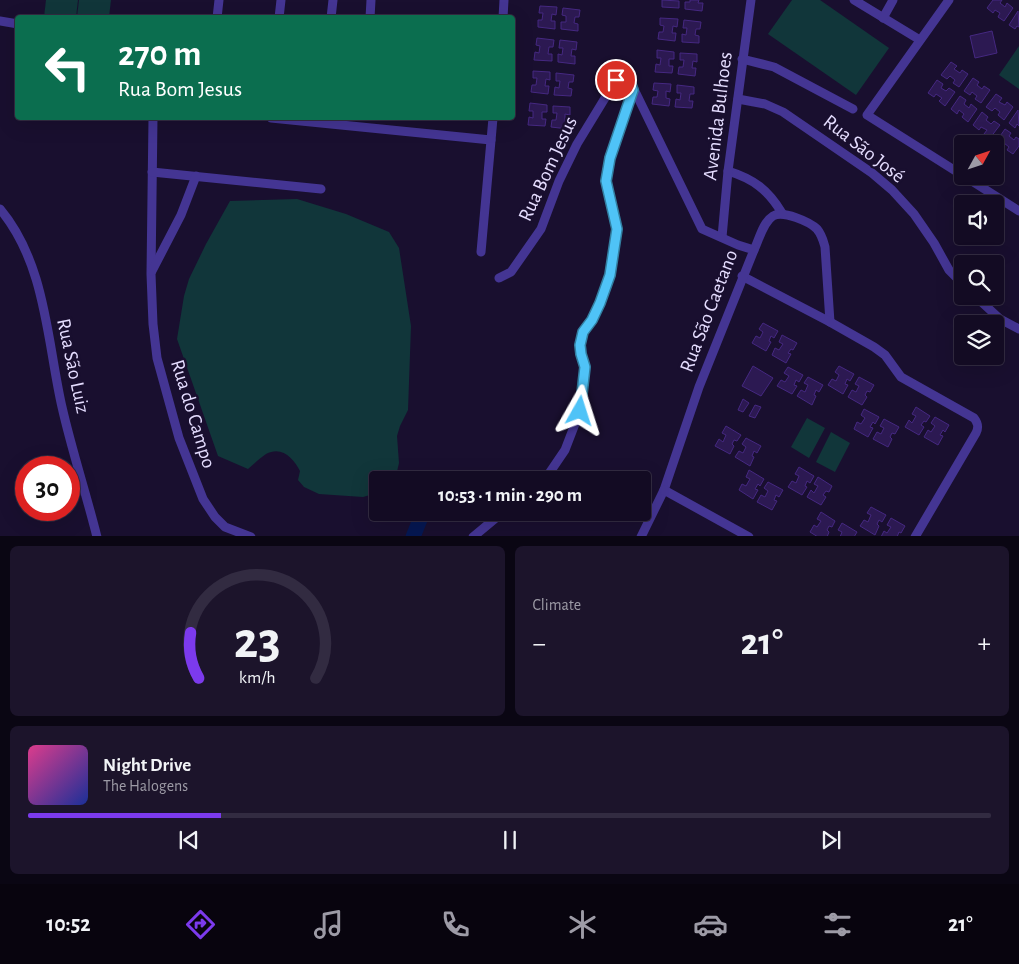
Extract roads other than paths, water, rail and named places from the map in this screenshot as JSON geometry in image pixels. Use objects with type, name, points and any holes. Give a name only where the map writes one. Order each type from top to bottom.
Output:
[{"type":"street","points":[[217,15],[219,0]]},
{"type":"street","points":[[279,15],[281,0]]},
{"type":"street","points":[[331,15],[333,0]]},
{"type":"street","points":[[370,15],[372,0]]},
{"type":"street","points":[[503,15],[504,0]]},
{"type":"street","name":"Avenida Bulhoes","points":[[722,237],[728,171],[751,0]]},
{"type":"street","points":[[854,0],[920,40]]},
{"type":"street","points":[[883,18],[893,0]]},
{"type":"street","points":[[949,0],[938,20],[920,40],[867,115],[954,170]]},
{"type":"street","points":[[0,21],[15,24]]},
{"type":"street","points":[[742,59],[774,67],[853,110]]},
{"type":"street","name":"Rua Bom Jesus","points":[[499,278],[511,272],[541,228],[559,181],[577,144],[616,80],[620,76],[628,77]]},
{"type":"street","name":"Rua São Caetano","points":[[628,77],[702,229],[754,250],[742,276],[703,389],[664,490],[641,536]]},
{"type":"street","points":[[551,471],[565,450],[580,411],[585,367],[581,354],[583,332],[592,320],[610,275],[617,229],[606,181],[610,158],[633,90]]},
{"type":"street","name":"Rua São José","points":[[738,99],[765,104],[783,112],[872,173],[892,190],[920,222],[945,264],[954,274]]},
{"type":"street","name":"Rua do Campo","points":[[153,120],[151,274],[153,324],[157,358],[179,438],[195,480],[208,507],[220,523],[229,530],[251,536]]},
{"type":"street","points":[[291,120],[491,140]]},
{"type":"street","points":[[480,252],[493,120]]},
{"type":"street","points":[[728,171],[752,180],[772,197],[782,213]]},
{"type":"street","points":[[152,172],[321,189]]},
{"type":"street","name":"Rua do Campo","points":[[151,274],[181,215],[196,176]]},
{"type":"street","points":[[977,185],[1019,211]]},
{"type":"street","name":"Rua São Luiz","points":[[0,209],[16,230],[27,252],[40,291],[62,408],[97,536]]},
{"type":"street","points":[[754,250],[767,223],[776,214],[782,213],[816,228],[822,237],[825,247],[830,322]]},
{"type":"street","points":[[742,276],[830,322],[885,355],[901,378],[974,418],[977,422],[978,428],[976,433],[915,536]]},
{"type":"street","points":[[985,305],[1000,319],[1019,329]]},
{"type":"street","points":[[664,490],[750,536]]},
{"type":"street","points":[[474,536],[492,521]]},
{"type":"waterway","points":[[413,536],[419,521]]}]
